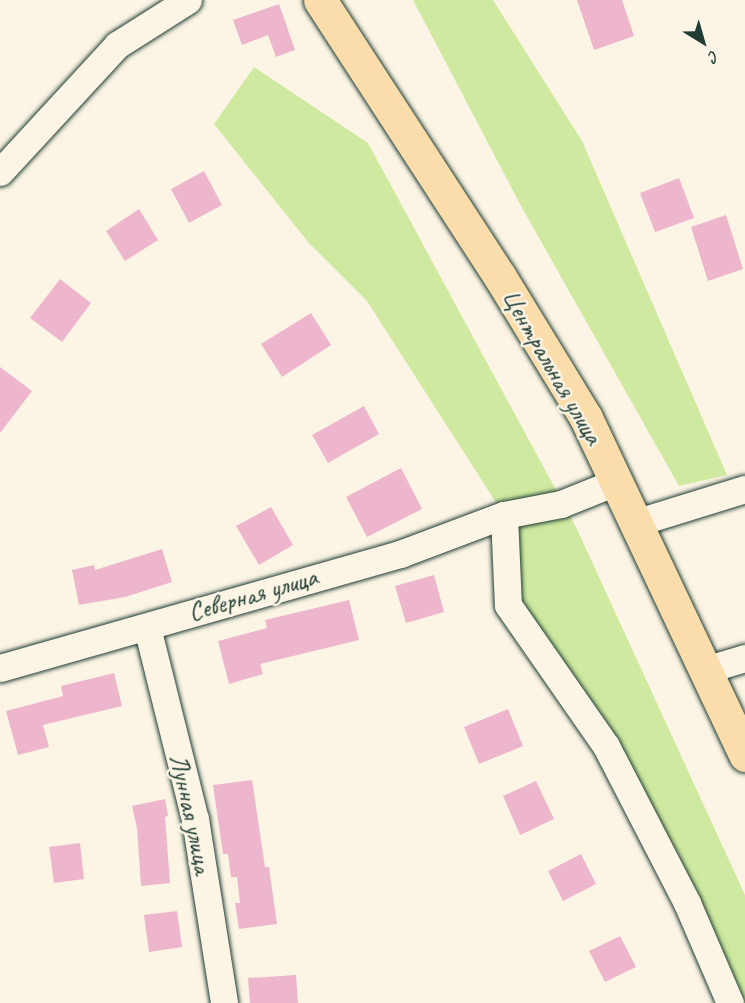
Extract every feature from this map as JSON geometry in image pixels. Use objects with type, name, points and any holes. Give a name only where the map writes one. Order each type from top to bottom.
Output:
[{"type":"main road","name":"Центральная улица","points":[[320,0],[543,346],[586,418],[745,755]]},
{"type":"street","points":[[0,172],[117,45],[188,0]]},
{"type":"street","name":"Северная улица","points":[[0,668],[400,554],[504,515],[561,504],[616,482]]},
{"type":"street","points":[[635,523],[745,489]]},
{"type":"street","points":[[504,515],[508,605],[606,746],[687,903],[730,1003]]},
{"type":"street","name":"Лунная улица","points":[[147,627],[195,819],[224,1003]]},
{"type":"street","points":[[705,670],[745,658]]},
{"type":"green space","points":[[413,0],[493,0],[582,141],[727,475],[679,486],[521,206]]},
{"type":"green space","points":[[254,67],[368,143],[576,527],[745,895],[745,1003],[606,746],[508,605],[504,515],[367,301],[308,242],[214,124]]},
{"type":"building","points":[[577,0],[622,0],[634,36],[594,50]]},
{"type":"building","points":[[279,4],[295,50],[276,57],[268,35],[242,45],[233,20]]},
{"type":"building","points":[[204,171],[222,205],[189,223],[171,189]]},
{"type":"building","points":[[679,178],[694,218],[655,232],[640,193]]},
{"type":"building","points":[[139,209],[158,240],[125,261],[106,231]]},
{"type":"building","points":[[726,215],[743,269],[708,281],[691,227]]},
{"type":"building","points":[[60,279],[91,303],[62,342],[30,318]]},
{"type":"building","points":[[311,313],[331,345],[282,377],[261,344]]},
{"type":"building","points":[[0,367],[32,391],[0,433]]},
{"type":"building","points":[[364,406],[379,434],[328,463],[312,435]]},
{"type":"building","points":[[401,468],[422,509],[367,537],[346,497]]},
{"type":"building","points":[[271,507],[293,545],[259,565],[236,526]]},
{"type":"building","points":[[162,549],[172,582],[125,597],[79,605],[72,570],[94,565],[95,570]]},
{"type":"building","points":[[434,575],[444,612],[406,623],[395,586]]},
{"type":"building","points":[[349,600],[359,640],[260,664],[263,674],[229,684],[218,641],[267,628],[265,620]]},
{"type":"building","points":[[114,673],[122,706],[43,725],[49,747],[18,755],[6,711],[63,696],[61,686]]},
{"type":"building","points":[[508,709],[523,746],[479,764],[464,727]]},
{"type":"building","points":[[252,780],[265,867],[269,867],[277,924],[239,929],[235,903],[240,903],[237,877],[231,877],[228,854],[223,854],[213,785]]},
{"type":"building","points":[[536,781],[554,819],[520,835],[503,796]]},
{"type":"building","points":[[165,799],[168,816],[165,817],[170,883],[141,886],[137,828],[132,806]]},
{"type":"building","points":[[80,843],[84,879],[54,883],[49,847]]},
{"type":"building","points":[[581,854],[596,884],[563,901],[548,871]]},
{"type":"building","points":[[177,911],[182,947],[149,952],[144,915]]},
{"type":"building","points":[[620,936],[636,967],[605,982],[589,951]]},
{"type":"building","points":[[296,975],[298,1003],[250,1003],[248,978]]}]
